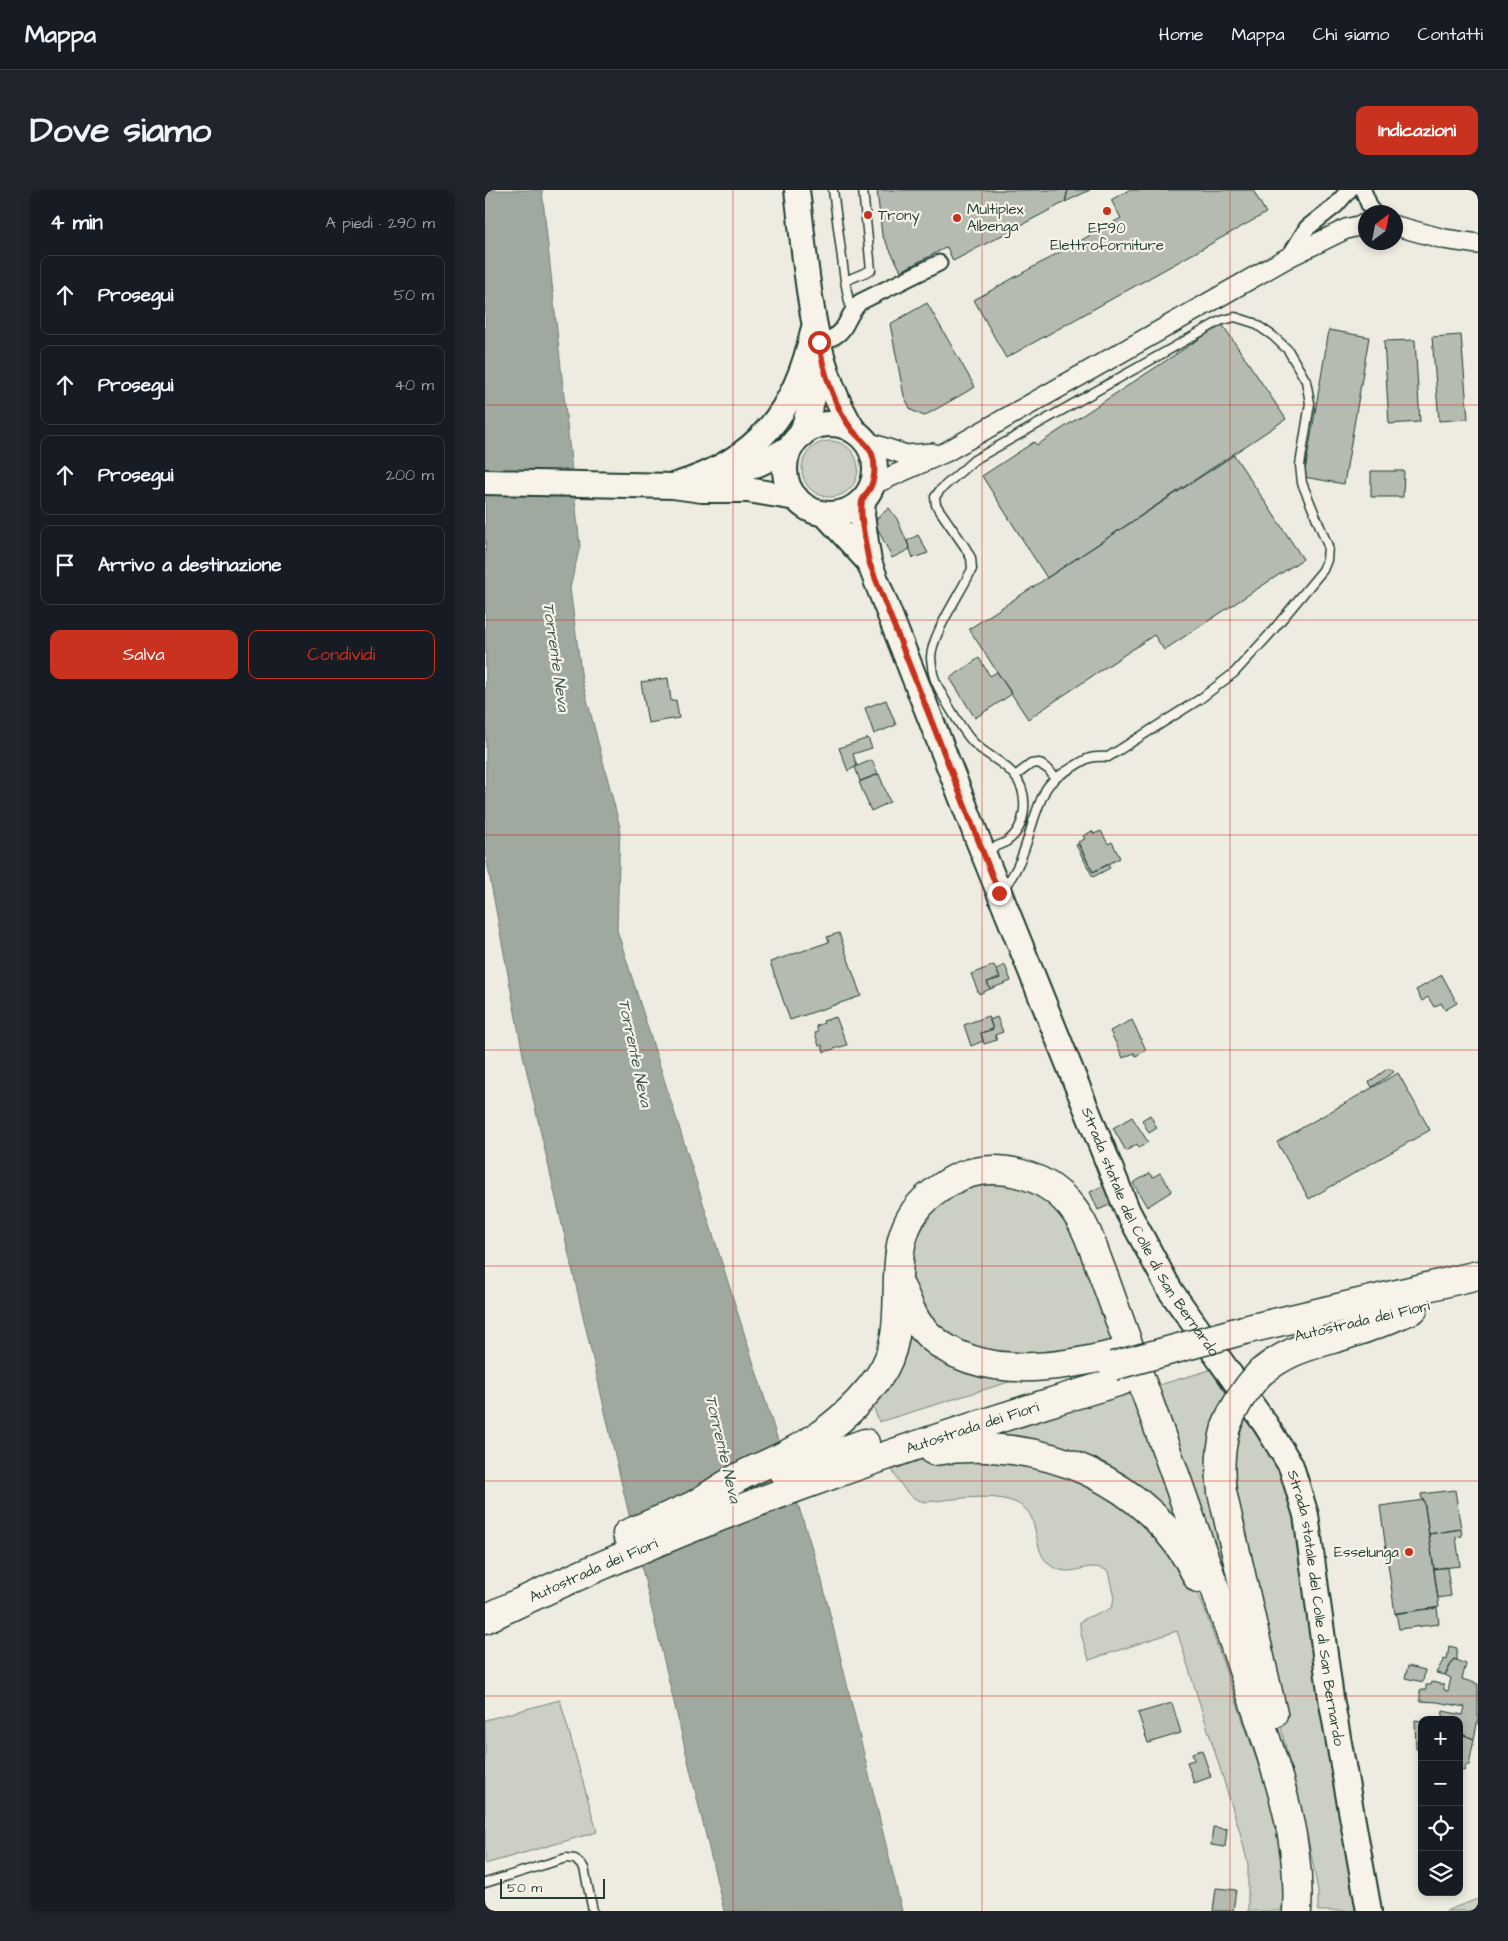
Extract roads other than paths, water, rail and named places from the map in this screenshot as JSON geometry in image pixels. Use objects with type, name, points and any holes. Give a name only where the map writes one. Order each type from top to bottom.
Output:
[{"type":"highway","points":[[694,1505],[742,1476],[813,1440],[854,1406],[881,1374],[894,1345],[897,1330],[899,1255],[906,1227],[923,1202],[948,1182],[963,1175],[977,1172],[1008,1171],[1023,1174],[1037,1180],[1065,1200],[1079,1217],[1127,1339],[1231,1633],[1272,1761],[1292,1830],[1296,1853],[1298,1870],[1297,1911]]},
{"type":"highway","name":"Autostrada dei Fiori","points":[[485,1599],[583,1553],[694,1505],[865,1453],[1001,1416],[1115,1367],[1185,1345],[1248,1338],[1478,1275]]},
{"type":"highway","points":[[898,1280],[912,1314],[928,1334],[960,1354],[978,1361],[1026,1368],[1064,1365],[1115,1367]]},
{"type":"highway","name":"Autostrada dei Fiori","points":[[1115,1367],[1248,1338],[1413,1309],[1478,1294]]},
{"type":"highway","points":[[1272,1761],[1273,1714],[1222,1492],[1220,1474],[1221,1452],[1226,1427],[1238,1400],[1247,1386],[1260,1372],[1285,1355],[1300,1348],[1356,1332],[1413,1309]]},
{"type":"highway","points":[[865,1453],[977,1447],[1049,1456],[1088,1471],[1125,1492],[1161,1523],[1184,1552],[1203,1588],[1231,1633]]},
{"type":"highway","name":"Autostrada dei Fiori","points":[[485,1619],[613,1560],[865,1453]]},
{"type":"main road","points":[[797,190],[818,338],[837,401],[872,454],[875,470],[867,493],[851,509],[839,513],[825,514],[813,511],[802,505],[787,484],[785,470],[786,457],[796,441],[813,398],[818,338]]},
{"type":"main road","points":[[683,483],[735,459],[767,432],[791,399],[807,358],[818,338]]},
{"type":"main road","points":[[485,482],[627,485],[683,483],[742,471],[770,459],[813,427],[827,424],[841,426],[859,436]]},
{"type":"main road","points":[[683,483],[702,490],[748,490],[796,498]]},
{"type":"main road","name":"Strada statale del Colle di San Bernardo","points":[[867,493],[862,515],[869,562],[999,893],[1128,1212],[1170,1290],[1266,1425],[1291,1466],[1306,1515],[1331,1698],[1369,1911]]},
{"type":"main road","name":"Strada statale del Colle di San Bernardo","points":[[825,514],[869,562]]},
{"type":"street","points":[[1289,257],[1307,228],[1336,205],[1349,190]]},
{"type":"street","points":[[1363,190],[1370,205]]},
{"type":"street","points":[[867,493],[946,452],[1289,257],[1346,229],[1358,226]]},
{"type":"street","points":[[1403,228],[1444,239],[1478,244]]},
{"type":"street","points":[[818,338],[832,339],[845,329],[851,312],[860,302],[939,263]]},
{"type":"street","points":[[859,436],[906,455],[946,452]]},
{"type":"lane","points":[[833,190],[851,312]]},
{"type":"lane","points":[[845,281],[871,270],[863,190]]},
{"type":"lane","points":[[983,852],[1005,843],[1015,833],[1020,824],[1024,809],[1024,795],[1015,776],[1004,764],[973,743],[933,676],[931,656],[936,636],[972,569],[971,558],[936,505],[935,497],[940,490],[974,460],[1220,321],[1235,317],[1254,323],[1289,350],[1306,381],[1310,403],[1300,465],[1302,483],[1328,546],[1325,565],[1269,635],[1234,673],[1200,699],[1108,758],[1091,756],[1055,778],[1047,788],[1025,851],[1013,878],[999,893]]},
{"type":"lane","points":[[1015,776],[1031,764],[1039,763],[1049,770],[1055,778]]},
{"type":"lane","points":[[485,1883],[566,1858],[575,1860],[584,1868],[593,1911]]},
{"type":"water","name":"Torrente Neva","points":[[485,190],[542,190],[580,546],[570,588],[582,680],[620,827],[617,930],[821,1577],[902,1911],[724,1911],[621,1481],[523,1055],[486,857]]},
{"type":"place","name":"EF90 Elettroforniture","points":[[1107,211]]},
{"type":"place","name":"Trony","points":[[868,215]]},
{"type":"place","name":"Multiplex Albenga","points":[[957,218]]},
{"type":"place","name":"Esselunga","points":[[1409,1552]]}]
